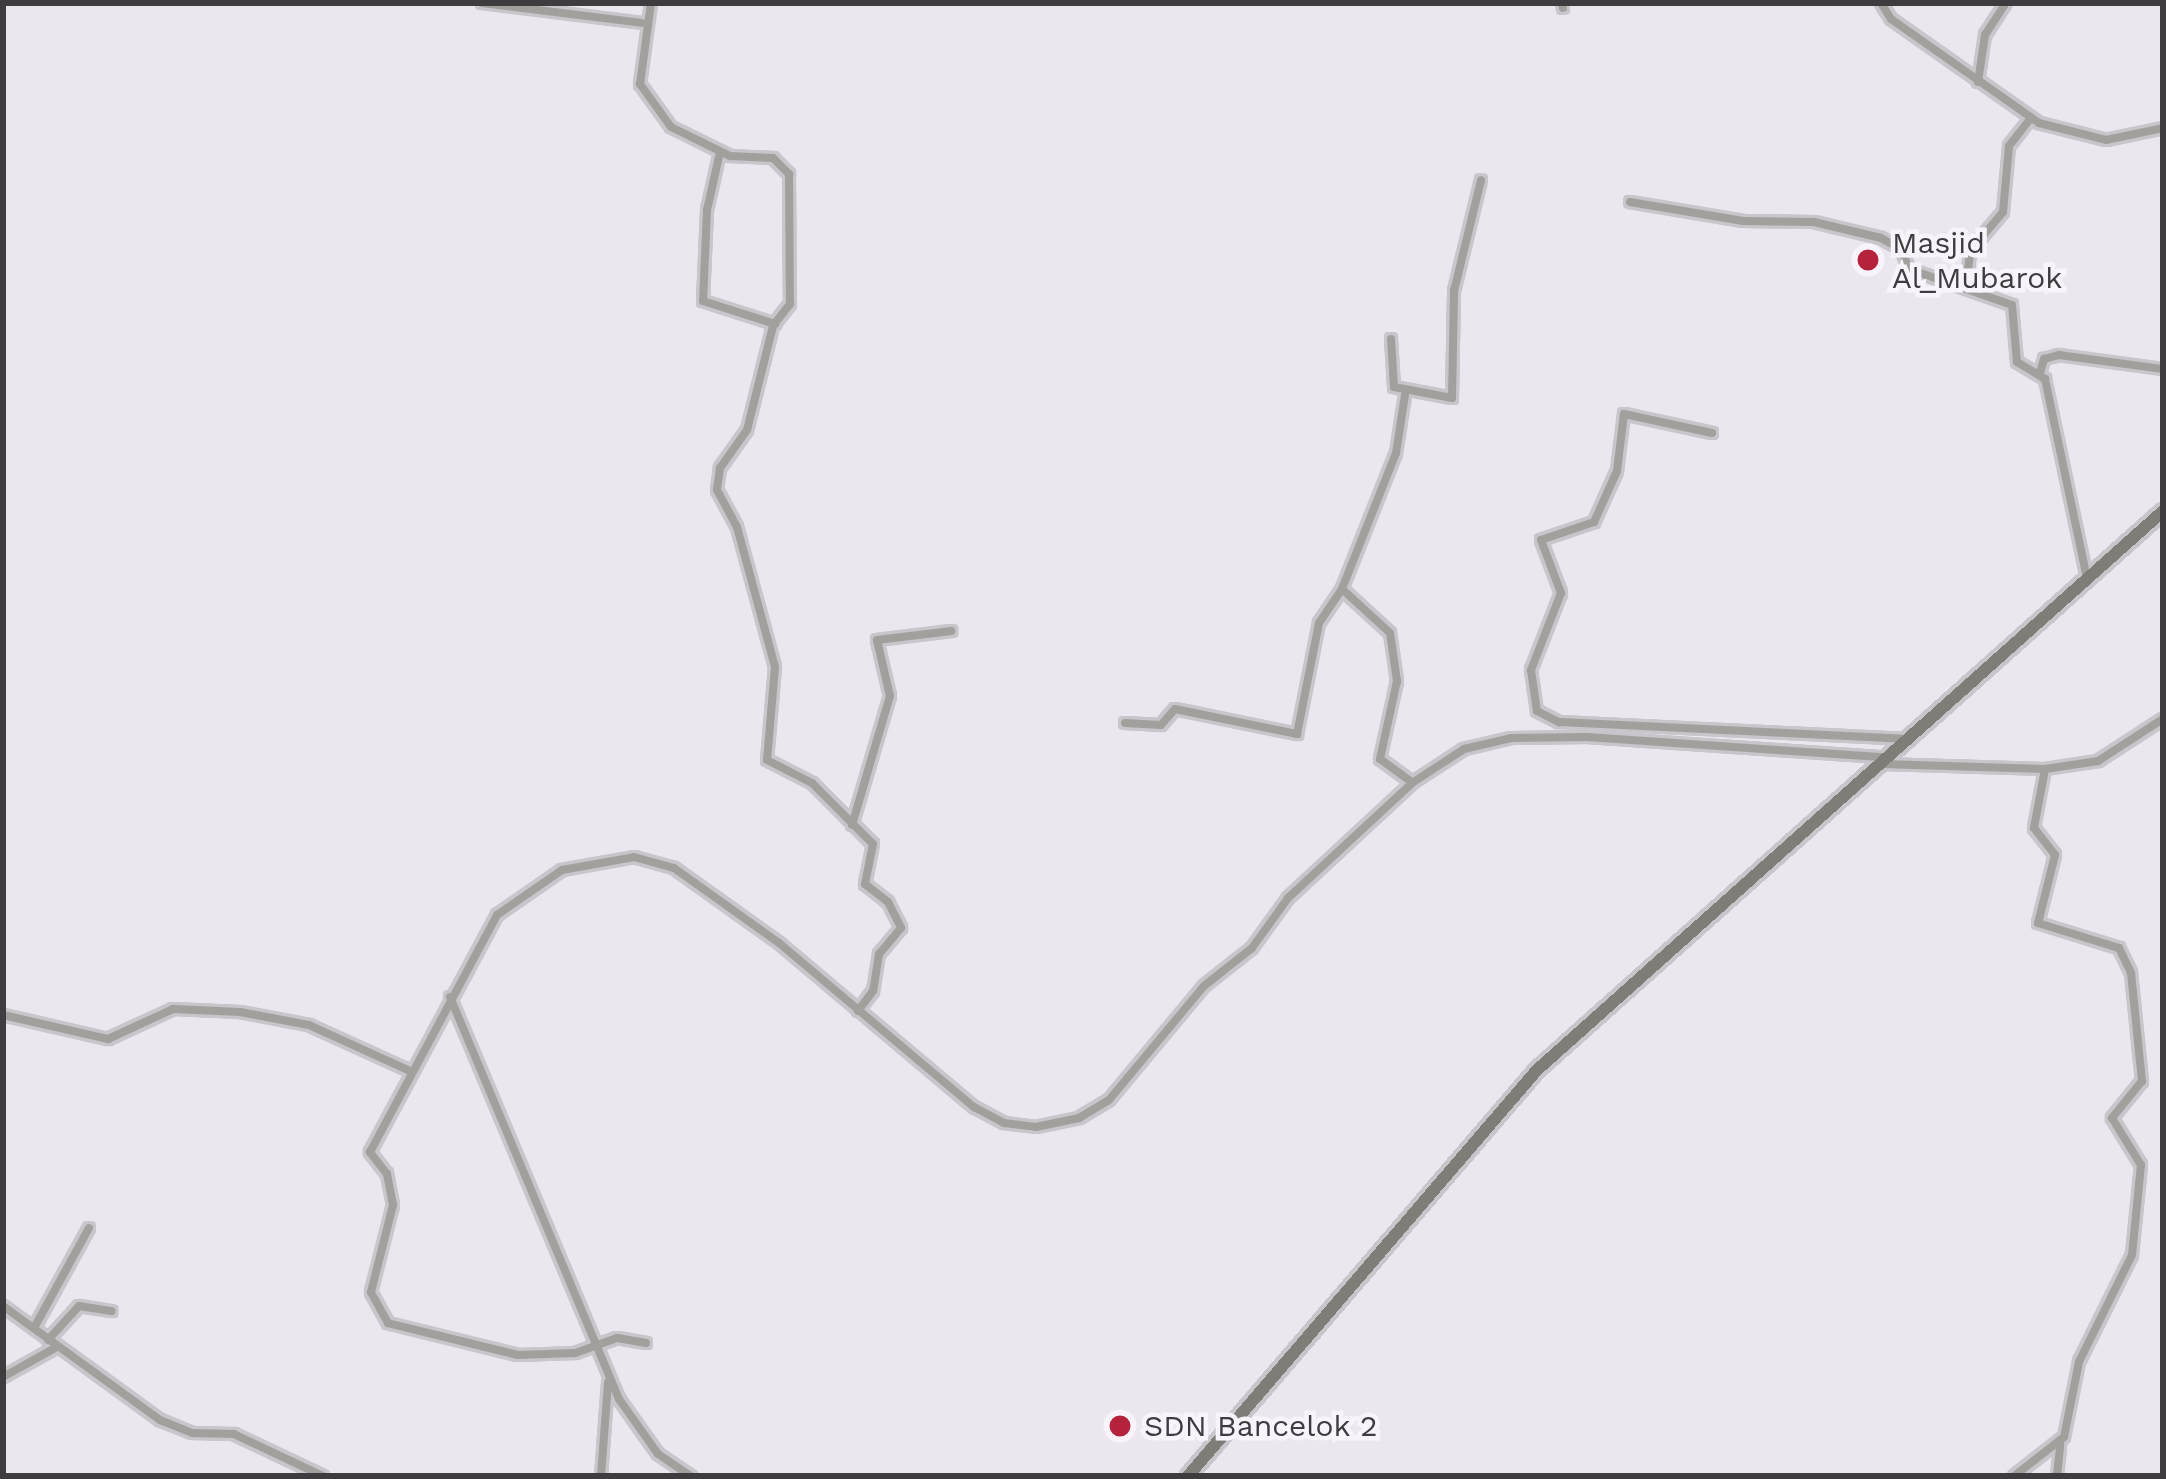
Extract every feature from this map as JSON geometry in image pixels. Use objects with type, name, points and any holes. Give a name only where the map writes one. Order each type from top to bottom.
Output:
[{"type":"street","points":[[482,3],[642,23]]},
{"type":"street","points":[[651,3],[642,23],[644,92],[676,132],[720,152],[772,158],[789,174],[792,292],[775,323],[747,430],[720,468],[717,490],[737,527],[776,667],[767,760],[803,777],[874,848],[865,884],[888,902],[901,928],[879,954],[862,1006]]},
{"type":"street","points":[[1881,3],[1892,20],[2031,118],[2092,139],[2163,128]]},
{"type":"street","points":[[1978,82],[1985,35],[2006,3]]},
{"type":"street","points":[[1966,286],[1970,250],[2002,212],[2009,146],[2031,118]]},
{"type":"street","points":[[720,152],[707,210],[703,301],[775,323]]},
{"type":"street","points":[[1391,339],[1391,382],[1405,394],[1454,394],[1454,291],[1481,180]]},
{"type":"street","points":[[1630,202],[1743,221],[1829,225],[1894,243],[1909,269],[2012,305],[2018,362],[2040,373]]},
{"type":"street","points":[[2086,574],[2040,373],[2044,359],[2059,356],[2163,369]]},
{"type":"street","points":[[1125,723],[1161,725],[1175,710],[1297,734],[1319,623],[1342,590],[1396,453],[1405,394]]},
{"type":"street","points":[[1712,433],[1624,414],[1616,470],[1594,521],[1541,540],[1561,593],[1531,670],[1538,711],[1559,722],[2045,769],[2098,761],[2163,719]]},
{"type":"street","points":[[1188,1476],[1537,1070],[2086,574],[2163,512]]},
{"type":"street","points":[[1342,590],[1384,623],[1395,647],[1397,681],[1379,755],[1410,781]]},
{"type":"street","points":[[853,825],[890,696],[877,640],[951,631]]},
{"type":"street","points":[[2149,732],[2163,733]]},
{"type":"street","points":[[646,1343],[612,1341],[597,1348],[526,1357],[482,1341],[432,1339],[388,1323],[376,1310],[369,1275],[393,1205],[387,1174],[370,1152],[406,1071],[496,914],[530,886],[562,870],[634,857],[674,868],[862,1006],[995,1120],[1036,1127],[1079,1118],[1108,1100],[1204,986],[1252,948],[1275,910],[1410,781],[1464,749],[1534,736],[1891,752]]},
{"type":"street","points":[[2045,769],[2034,828],[2055,855],[2038,923],[2123,950],[2141,1066],[2139,1089],[2112,1118],[2141,1165],[2132,1255],[2078,1362],[2057,1476]]},
{"type":"street","points":[[450,996],[550,1221],[560,1267],[609,1377],[640,1435],[691,1476]]},
{"type":"street","points":[[3,1015],[108,1039],[173,1009],[240,1012],[309,1025],[406,1071]]},
{"type":"street","points":[[34,1328],[89,1228]]},
{"type":"street","points":[[3,1306],[178,1428],[234,1434],[323,1476]]},
{"type":"street","points":[[4,1377],[50,1342],[79,1306],[112,1311]]},
{"type":"street","points":[[601,1476],[609,1377]]},
{"type":"street","points":[[2014,1476],[2026,1460],[2061,1444]]},
{"type":"place","name":"Masjid Al_Mubarok","points":[[1868,260]]},
{"type":"place","name":"SDN Bancelok 2","points":[[1120,1426]]}]
